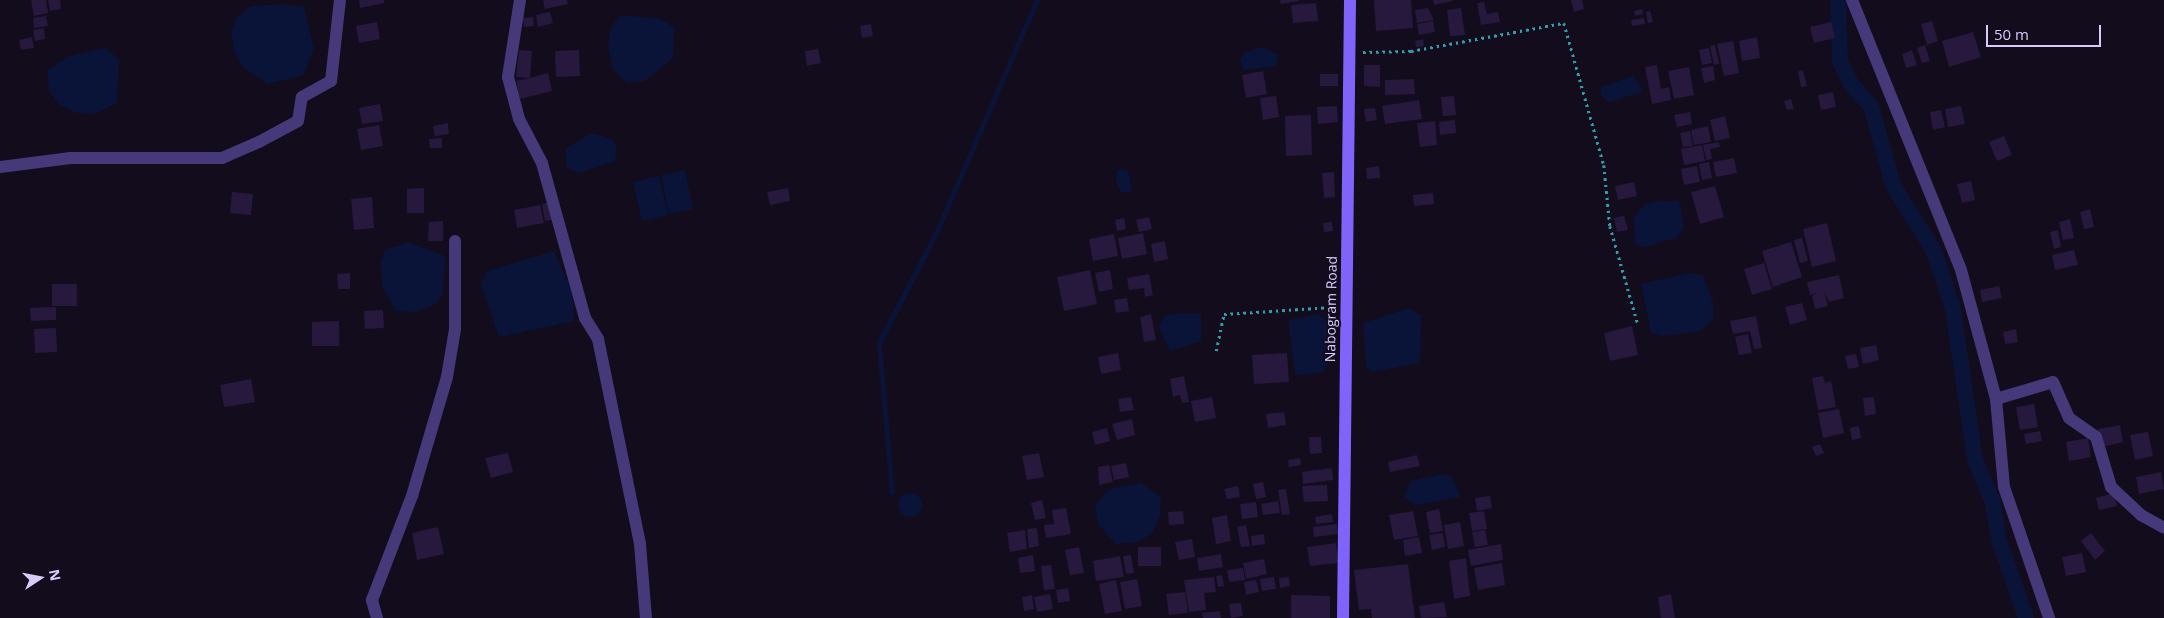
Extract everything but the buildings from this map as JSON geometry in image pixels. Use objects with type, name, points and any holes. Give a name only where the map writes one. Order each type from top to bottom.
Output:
[{"type":"main road","name":"Nabogram Road","points":[[1343,618],[1350,0]]},
{"type":"street","points":[[0,167],[70,158],[222,158],[259,142],[298,121],[302,97],[332,81],[340,0]]},
{"type":"street","points":[[520,0],[508,77],[520,119],[542,163],[585,318],[598,339],[640,544],[646,618]]},
{"type":"street","points":[[1852,0],[1868,50],[1946,227],[1996,399],[2004,487],[2049,618]]},
{"type":"street","points":[[377,618],[372,600],[412,496],[447,377],[455,329],[455,241]]},
{"type":"street","points":[[1996,399],[2053,382],[2069,418],[2096,437],[2111,487],[2141,515],[2164,528]]},
{"type":"path","points":[[1349,52],[1412,51],[1564,23],[1604,165],[1610,226],[1638,324]]},
{"type":"path","points":[[1216,351],[1224,314],[1346,307]]},
{"type":"water","points":[[284,4],[304,7],[314,48],[304,75],[268,84],[244,68],[235,54],[231,34],[236,18],[251,6]]},
{"type":"water","points":[[621,15],[660,19],[674,27],[673,58],[645,81],[627,83],[613,70],[608,47],[611,26]]},
{"type":"water","points":[[1261,47],[1278,54],[1277,66],[1243,70],[1240,60],[1244,53]]},
{"type":"water","points":[[105,48],[119,59],[117,103],[94,114],[76,113],[59,104],[49,91],[47,71],[69,56]]},
{"type":"water","points":[[1634,76],[1643,92],[1609,102],[1601,96],[1601,87]]},
{"type":"water","points":[[592,133],[612,139],[617,149],[615,161],[579,173],[566,167],[566,148]]},
{"type":"water","points":[[1122,169],[1128,171],[1132,192],[1121,193],[1116,181],[1117,171]]},
{"type":"water","points":[[685,170],[693,209],[669,214],[661,175]]},
{"type":"water","points":[[659,176],[668,215],[642,221],[633,182]]},
{"type":"water","points":[[1659,201],[1679,201],[1684,227],[1676,238],[1645,247],[1635,244],[1634,217],[1645,204]]},
{"type":"water","points":[[408,242],[445,256],[443,293],[436,304],[417,312],[396,311],[383,289],[380,264],[385,250]]},
{"type":"water","points":[[554,251],[572,292],[574,321],[499,337],[481,284],[487,271]]},
{"type":"water","points":[[1689,273],[1703,275],[1713,302],[1713,319],[1701,331],[1663,336],[1651,333],[1641,284]]},
{"type":"water","points":[[1409,308],[1421,315],[1420,363],[1372,372],[1366,367],[1363,323]]},
{"type":"water","points":[[1181,313],[1201,314],[1201,341],[1170,351],[1159,327],[1164,316]]},
{"type":"water","points":[[1317,314],[1325,319],[1329,333],[1328,362],[1324,372],[1295,375],[1288,320]]},
{"type":"water","points":[[1442,474],[1451,476],[1461,497],[1416,505],[1404,497],[1411,481]]},
{"type":"water","points":[[1141,483],[1161,497],[1160,516],[1152,534],[1137,542],[1116,544],[1098,524],[1095,505],[1109,489]]},
{"type":"water","points":[[910,493],[919,496],[922,505],[919,514],[910,517],[901,514],[898,505],[901,496]]},
{"type":"waterway","points":[[892,493],[879,343],[937,231],[1037,0]]},
{"type":"waterway","points":[[1838,0],[1840,61],[1851,84],[1871,106],[1893,185],[1934,251],[1953,309],[1975,459],[1993,503],[1999,540],[2026,618]]}]
